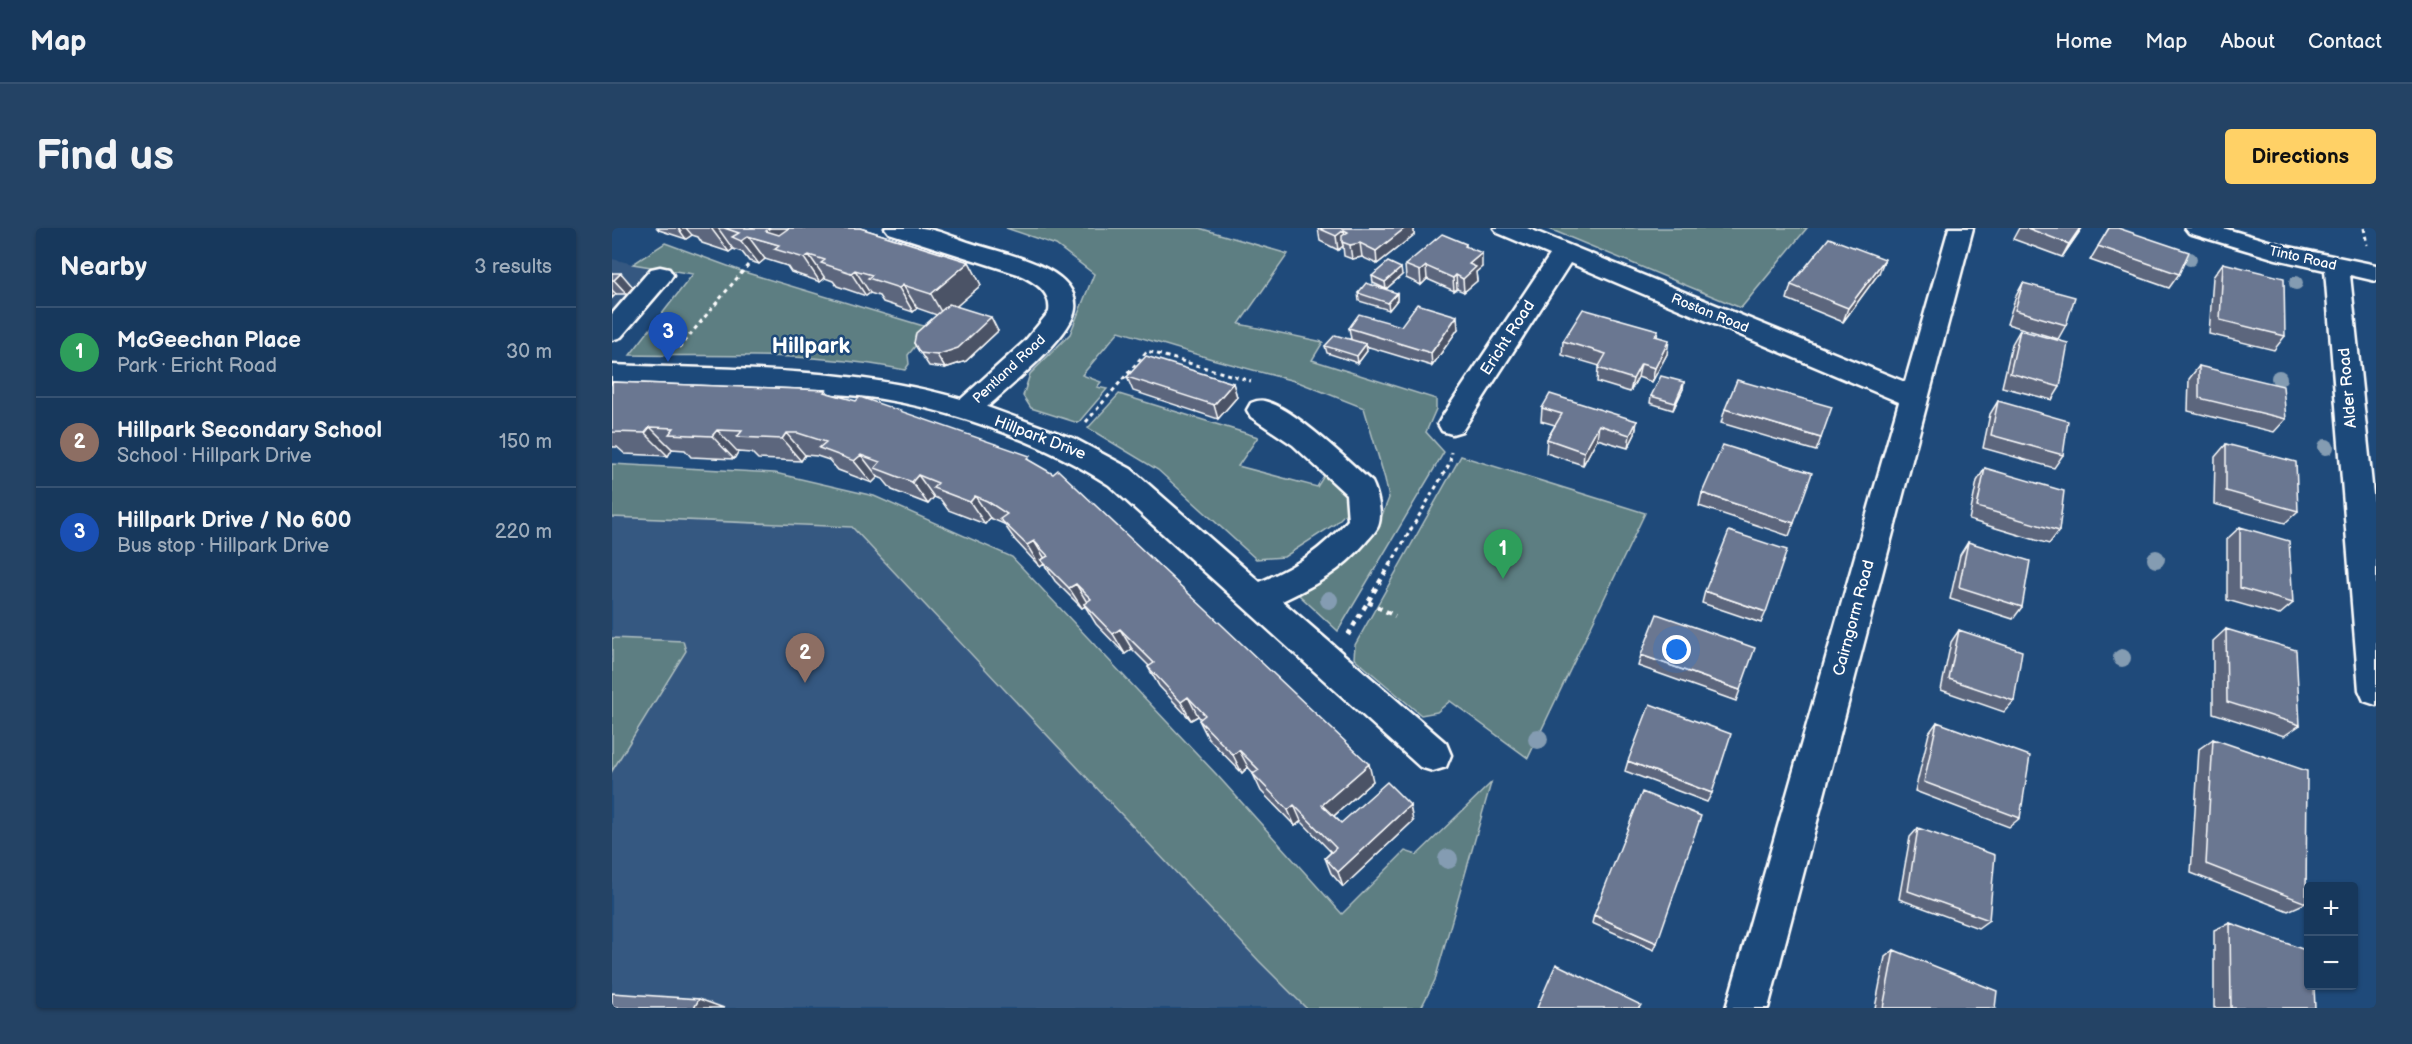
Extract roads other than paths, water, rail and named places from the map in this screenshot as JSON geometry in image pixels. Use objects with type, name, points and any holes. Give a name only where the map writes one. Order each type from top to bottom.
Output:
[{"type":"street","name":"Pentland Road","points":[[897,228],[1020,266],[1040,275],[1059,293],[1063,304],[1062,313],[1052,330],[966,410]]},
{"type":"street","name":"Rostan Road","points":[[1506,228],[1915,397]]},
{"type":"street","name":"Cairngorm Road","points":[[1747,1008],[1961,228]]},
{"type":"street","name":"Tinto Road","points":[[2198,228],[2233,240],[2337,267],[2376,273]]},
{"type":"street","name":"Ericht Road","points":[[1452,424],[1564,253]]},
{"type":"street","name":"Alder Road","points":[[2337,267],[2376,690]]},
{"type":"street","points":[[612,331],[660,275]]},
{"type":"street","name":"Hillpark Drive","points":[[612,374],[849,385],[914,395],[966,410],[1065,445],[1090,457],[1120,477],[1433,755]]},
{"type":"street","points":[[1256,598],[1305,576],[1339,551],[1364,523],[1361,490],[1303,438],[1261,410]]},
{"type":"place","name":"Hillpark Drive / No 600","points":[[668,362]]},
{"type":"place","name":"McGeechan Place","points":[[1503,579]]},
{"type":"place","name":"Hillpark Secondary School","points":[[805,683]]},
{"type":"district","name":"Hillpark","points":[[811,346]]}]
